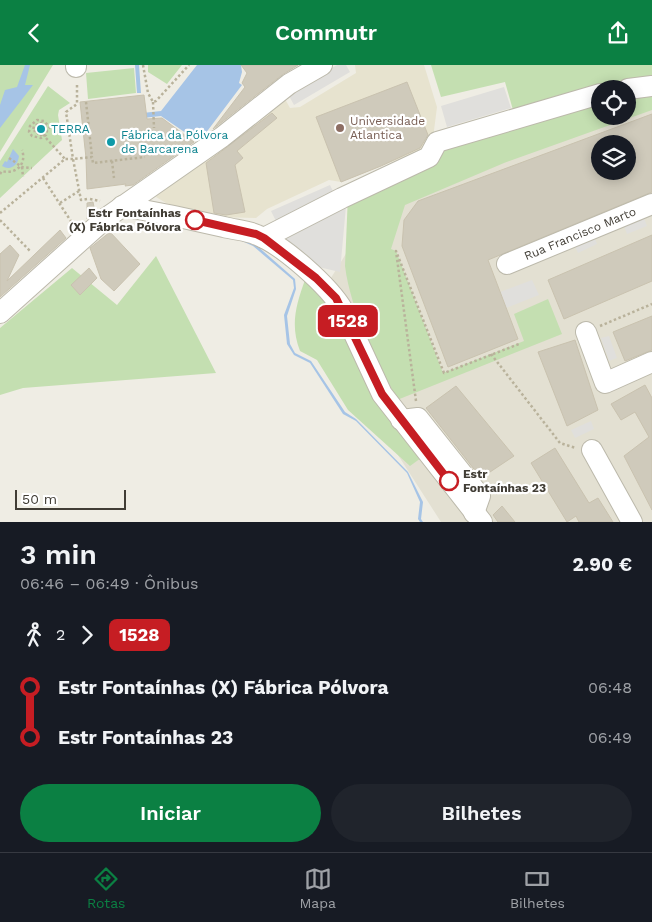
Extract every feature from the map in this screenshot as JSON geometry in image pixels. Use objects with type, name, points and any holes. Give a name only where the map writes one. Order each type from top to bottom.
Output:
[{"type":"street","points":[[0,313],[106,218],[222,137],[289,84],[321,65]]},
{"type":"street","points":[[636,88],[652,85]]},
{"type":"street","points":[[264,238],[429,157],[437,142],[591,96]]},
{"type":"street","name":"Rua Francisco Marto","points":[[507,265],[652,204]]},
{"type":"street","points":[[122,206],[175,215],[256,234],[264,238],[316,278],[336,298],[375,381],[410,419],[478,517]]},
{"type":"street","points":[[586,332],[605,383],[652,362]]},
{"type":"street","points":[[592,450],[632,522]]},
{"type":"path","points":[[143,65],[148,93],[153,102],[154,128]]},
{"type":"path","points":[[153,102],[189,65]]},
{"type":"path","points":[[76,66],[77,104],[66,112],[79,191],[81,199],[87,199]]},
{"type":"path","points":[[86,102],[93,163],[145,157]]},
{"type":"path","points":[[51,129],[44,121],[37,120],[30,126],[29,132],[32,136],[41,139],[46,135],[48,131],[45,125],[41,123],[34,126],[33,131],[36,131],[40,136],[42,134],[46,138],[65,159]]},
{"type":"path","points":[[36,131],[41,127],[45,131],[42,134]]},
{"type":"path","points":[[22,150],[24,158],[21,167],[23,177]]},
{"type":"path","points":[[0,213],[65,159],[92,157]]},
{"type":"path","points":[[9,158],[21,167],[32,168]]},
{"type":"path","points":[[112,161],[114,179]]},
{"type":"path","points":[[0,174],[2,171],[14,172],[21,167]]},
{"type":"path","points":[[43,177],[74,226],[69,231]]},
{"type":"path","points":[[60,203],[79,191]]},
{"type":"path","points":[[0,220],[30,251]]},
{"type":"path","points":[[410,419],[396,251],[444,373],[519,344]]},
{"type":"path","points":[[586,332],[652,304]]},
{"type":"path","points":[[491,354],[560,443],[592,450]]},
{"type":"shaded area","points":[[337,65],[346,65],[350,72],[294,105],[288,94]]},
{"type":"shaded area","name":"Universidade Atlantica","points":[[355,65],[424,65],[437,107],[432,146],[341,182],[329,180],[267,209],[256,218],[215,217],[166,203],[156,197],[161,187],[285,99],[290,108],[300,107],[356,73]]},
{"type":"shaded area","points":[[504,87],[511,108],[447,127],[441,106]]},
{"type":"shaded area","points":[[652,105],[652,522],[441,522],[308,315],[365,223],[489,145],[591,124],[636,125],[636,112]]},
{"type":"shaded area","points":[[330,185],[335,195],[276,221],[271,211]]},
{"type":"shaded area","points":[[346,206],[340,272],[314,266],[279,239]]},
{"type":"shaded area","points":[[644,218],[647,226],[627,234],[624,226]]},
{"type":"shaded area","points":[[594,236],[597,244],[578,253],[574,245]]},
{"type":"shaded area","points":[[532,280],[539,295],[506,308],[500,292]]},
{"type":"shaded area","points":[[609,336],[617,358],[609,361],[601,338]]},
{"type":"shaded area","points":[[591,421],[594,429],[575,438],[571,430]]},
{"type":"green space","points":[[0,65],[53,65],[0,152]]},
{"type":"green space","points":[[148,65],[182,65],[167,84],[148,72]]},
{"type":"green space","points":[[431,65],[652,65],[652,110],[636,116],[636,80],[591,80],[591,125],[610,125],[504,163],[405,205],[391,249],[396,251],[443,373],[524,341],[514,314],[548,299],[562,334],[397,400],[366,335],[348,284],[345,266],[348,195],[515,117],[505,82],[441,97]]},
{"type":"green space","points":[[134,68],[136,93],[88,99],[86,73]]},
{"type":"green space","points":[[48,86],[70,103],[59,110],[62,140],[0,198],[0,161]]},
{"type":"green space","points":[[156,256],[216,373],[23,388],[0,395],[0,328],[72,268],[117,305]]},
{"type":"green space","points":[[305,280],[335,313],[421,458],[410,466],[348,410],[317,360],[300,351],[295,332],[295,315]]},
{"type":"water","points":[[25,65],[30,65],[25,85],[33,85],[0,128],[0,105],[5,90],[17,87]]},
{"type":"water","points":[[135,65],[139,65],[141,93],[137,93]]},
{"type":"water","points":[[197,65],[241,65],[242,72],[239,83],[242,85],[199,142],[161,116],[97,123],[96,118],[161,111]]},
{"type":"water","points":[[13,149],[19,156],[17,162],[11,168],[2,166],[5,161],[7,162]]},
{"type":"water","points":[[233,237],[255,244],[295,279],[296,289],[287,316],[290,344],[295,353],[311,361],[345,412],[356,419],[408,472],[423,502],[421,519],[423,522],[420,522],[418,519],[420,502],[407,473],[356,421],[343,414],[310,363],[294,355],[287,344],[284,315],[294,288],[293,280],[253,246]]},
{"type":"building","points":[[241,65],[298,65],[282,75],[213,129],[245,87],[242,83],[247,73]]},
{"type":"building","points":[[407,82],[428,135],[420,148],[341,182],[316,117]]},
{"type":"building","points":[[144,95],[147,119],[162,118],[194,142],[133,185],[125,186],[126,184],[87,189],[80,102]]},
{"type":"building","points":[[272,113],[277,118],[237,151],[243,158],[235,165],[245,212],[226,215],[214,213],[206,163]]},
{"type":"building","points":[[652,114],[652,192],[488,260],[518,339],[448,367],[402,246],[404,220],[418,201],[591,137],[591,180],[636,180],[636,135],[596,135],[622,125],[636,125],[636,120]]},
{"type":"building","points":[[93,202],[95,212],[87,219],[87,203]]},
{"type":"building","points":[[60,230],[66,238],[0,297],[0,254],[10,245],[19,255],[7,281]]},
{"type":"building","points":[[110,232],[140,264],[114,291],[101,279],[90,248]]},
{"type":"building","points":[[652,235],[652,281],[564,319],[548,280]]},
{"type":"building","points":[[89,268],[97,278],[80,295],[71,285]]},
{"type":"building","points":[[652,316],[652,350],[625,361],[613,332]]},
{"type":"building","points":[[575,340],[598,410],[567,426],[538,352]]},
{"type":"building","points":[[645,385],[652,398],[652,510],[624,456],[649,437],[635,412],[621,420],[611,404]]},
{"type":"building","points":[[456,386],[514,456],[481,478],[426,408]]},
{"type":"building","points":[[555,448],[589,503],[598,498],[613,522],[579,522],[576,516],[567,522],[531,463]]},
{"type":"building","points":[[502,506],[515,522],[498,522],[493,515]]},
{"type":"bus line","name":"1528","points":[[195,220],[256,234],[264,238],[328,289],[336,298],[382,394],[449,481]]},
{"type":"place","name":"Universidade Atlantica","points":[[340,128]]},
{"type":"place","name":"TERRA","points":[[41,129]]},
{"type":"place","name":"Fábrica da Pólvora de Barcarena","points":[[111,142]]},
{"type":"place","name":"Estr Fontaínhas (X) Fábrica Pólvora","points":[[195,220]]},
{"type":"place","name":"Estr Fontaínhas 23","points":[[449,481]]}]
